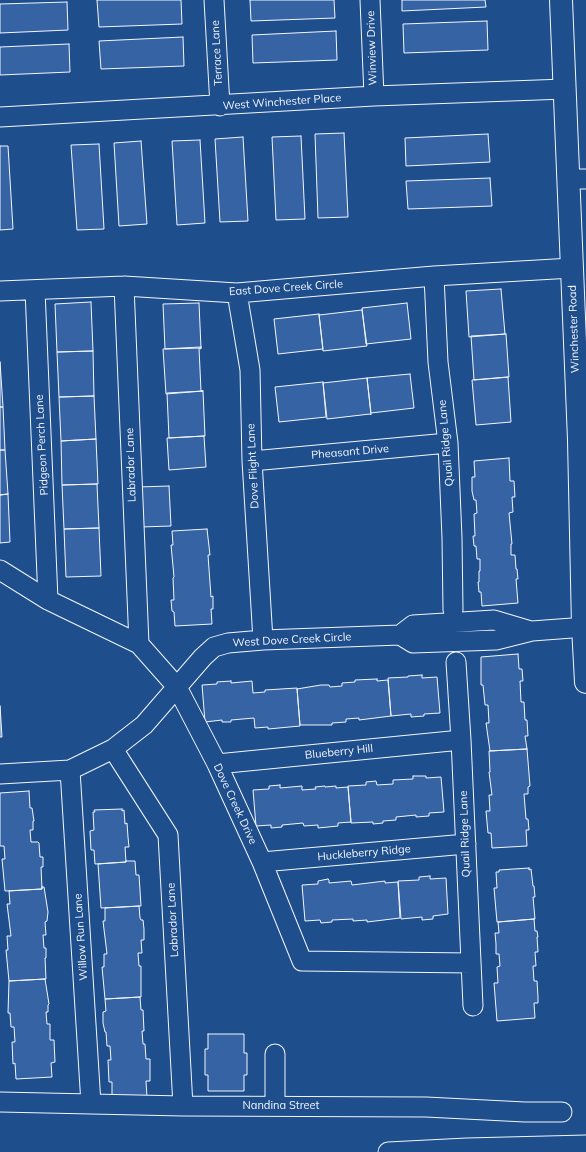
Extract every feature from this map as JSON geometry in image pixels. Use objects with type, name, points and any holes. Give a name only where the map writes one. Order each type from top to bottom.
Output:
[{"type":"main road","name":"Winchester Road","points":[[561,0],[565,89],[577,179],[572,268],[579,294],[586,682]]},
{"type":"street","name":"Terrace Lane","points":[[214,0],[220,106]]},
{"type":"street","name":"Winview Drive","points":[[370,0],[374,96]]},
{"type":"street","name":"West Winchester Place","points":[[0,117],[220,106],[374,96],[565,89]]},
{"type":"street","name":"East Dove Creek Circle","points":[[0,291],[124,286],[237,293],[434,276],[572,268]]},
{"type":"street","name":"Quail Ridge Lane","points":[[434,276],[438,362],[448,443],[455,642]]},
{"type":"street","name":"Labrador Lane","points":[[124,286],[138,644]]},
{"type":"street","name":"Pidgeon Perch Lane","points":[[35,290],[48,600]]},
{"type":"street","name":"Dove Flight Lane","points":[[237,293],[250,370],[252,461],[263,640]]},
{"type":"street","name":"Pheasant Drive","points":[[252,461],[448,443]]},
{"type":"street","points":[[0,570],[48,600],[138,644],[178,687],[144,725],[113,749],[70,770],[0,774]]},
{"type":"street","name":"West Dove Creek Circle","points":[[400,635],[413,625],[454,616],[494,620],[532,631]]},
{"type":"street","name":"West Dove Creek Circle","points":[[178,687],[203,657],[214,647],[228,643],[263,640],[400,635],[413,643],[455,642],[496,640],[532,631],[584,627]]},
{"type":"street","name":"Quail Ridge Lane","points":[[456,662],[473,1006]]},
{"type":"street","name":"Dove Creek Drive","points":[[178,687],[217,764],[262,862],[302,961],[471,963]]},
{"type":"street","name":"Blueberry Hill","points":[[217,764],[461,740]]},
{"type":"street","name":"Labrador Lane","points":[[113,749],[168,835],[183,1106]]},
{"type":"street","name":"Willow Run Lane","points":[[70,770],[92,1104]]},
{"type":"street","name":"Huckleberry Ridge","points":[[262,862],[466,844]]},
{"type":"street","points":[[275,1054],[276,1106]]},
{"type":"street","name":"Nandina Street","points":[[0,1102],[183,1106],[426,1107],[525,1112],[562,1112]]},
{"type":"street","points":[[388,1152],[559,1148],[586,1145]]},
{"type":"building","points":[[97,0],[181,0],[182,24],[99,27]]},
{"type":"building","points":[[250,0],[334,0],[335,18],[251,21]]},
{"type":"building","points":[[402,0],[485,0],[486,7],[402,11]]},
{"type":"building","points":[[67,2],[68,30],[0,33],[0,4]]},
{"type":"building","points":[[487,21],[488,50],[404,53],[403,24]]},
{"type":"building","points":[[336,31],[337,60],[253,63],[252,35]]},
{"type":"building","points":[[183,37],[184,66],[101,69],[99,41]]},
{"type":"building","points":[[69,44],[70,72],[0,75],[0,47]]},
{"type":"building","points":[[344,133],[348,217],[318,218],[315,134]]},
{"type":"building","points":[[488,134],[490,162],[406,166],[405,138]]},
{"type":"building","points":[[301,136],[305,219],[276,220],[272,137]]},
{"type":"building","points":[[243,137],[248,221],[220,222],[215,139]]},
{"type":"building","points":[[200,140],[205,223],[177,225],[172,141]]},
{"type":"building","points":[[141,141],[147,224],[119,226],[114,143]]},
{"type":"building","points":[[99,144],[104,229],[77,230],[71,145]]},
{"type":"building","points":[[0,146],[8,146],[13,229],[0,230]]},
{"type":"building","points":[[490,178],[492,206],[408,209],[406,181]]},
{"type":"building","points":[[501,289],[505,334],[469,337],[466,291]]},
{"type":"building","points":[[91,302],[93,351],[57,352],[55,304]]},
{"type":"building","points":[[199,303],[201,348],[165,349],[163,304]]},
{"type":"building","points":[[407,303],[411,339],[366,344],[362,308]]},
{"type":"building","points":[[362,310],[367,346],[323,351],[319,315]]},
{"type":"building","points":[[319,314],[323,349],[278,354],[274,319]]},
{"type":"building","points":[[506,334],[509,377],[474,380],[471,336]]},
{"type":"building","points":[[201,347],[201,349],[199,348],[201,391],[203,391],[166,394],[163,349]]},
{"type":"building","points":[[93,351],[94,396],[59,397],[57,352]]},
{"type":"building","points":[[0,362],[3,407],[0,407]]},
{"type":"building","points":[[410,374],[414,408],[371,413],[367,378]]},
{"type":"building","points":[[508,377],[511,422],[476,425],[472,380]]},
{"type":"building","points":[[367,378],[371,415],[327,419],[323,383]]},
{"type":"building","points":[[323,382],[326,417],[279,422],[275,387]]},
{"type":"building","points":[[203,391],[205,436],[169,438],[167,393]]},
{"type":"building","points":[[94,396],[96,439],[61,441],[59,397]]},
{"type":"building","points":[[0,407],[3,407],[5,450],[0,450]]},
{"type":"building","points":[[204,436],[206,467],[169,470],[167,438]]},
{"type":"building","points":[[96,439],[98,484],[62,485],[61,441]]},
{"type":"building","points":[[0,450],[5,450],[8,494],[0,495]]},
{"type":"building","points":[[509,458],[510,481],[514,481],[515,497],[512,497],[513,512],[509,513],[512,544],[511,555],[515,555],[518,579],[516,579],[518,603],[482,606],[481,592],[479,592],[478,582],[480,559],[477,559],[476,546],[474,546],[473,536],[475,536],[474,514],[477,513],[476,500],[474,500],[472,491],[472,477],[475,477],[474,461]]},
{"type":"building","points":[[97,484],[99,528],[64,529],[62,485]]},
{"type":"building","points":[[169,486],[171,526],[140,527],[138,487]]},
{"type":"building","points":[[8,494],[10,542],[0,543],[0,495]]},
{"type":"building","points":[[99,528],[101,576],[66,577],[64,529]]},
{"type":"building","points":[[207,529],[210,555],[208,555],[211,597],[213,596],[213,609],[211,609],[212,624],[175,626],[171,600],[174,600],[174,577],[171,545],[173,545],[172,531]]},
{"type":"building","points":[[518,654],[519,669],[522,669],[523,681],[520,681],[521,702],[524,702],[525,720],[527,720],[528,736],[525,736],[527,749],[490,751],[486,723],[489,723],[488,705],[485,705],[483,685],[481,685],[481,657]]},
{"type":"building","points":[[422,675],[422,678],[437,677],[440,713],[411,717],[411,714],[391,716],[388,678]]},
{"type":"building","points":[[377,679],[377,681],[388,680],[391,716],[359,720],[359,718],[346,719],[346,722],[332,723],[332,725],[300,725],[297,689],[321,685],[329,685],[330,687],[342,686],[342,683],[355,682],[355,680]]},
{"type":"building","points":[[231,681],[231,683],[252,681],[253,693],[265,692],[265,690],[297,688],[300,726],[268,729],[268,727],[255,728],[254,718],[231,720],[231,722],[222,722],[222,720],[205,722],[202,685]]},
{"type":"building","points":[[0,706],[2,737],[0,737]]},
{"type":"building","points":[[527,749],[530,786],[528,787],[528,794],[524,794],[526,819],[528,819],[529,830],[526,830],[527,846],[492,848],[491,833],[488,833],[486,811],[490,811],[489,795],[492,795],[489,772],[489,751]]},
{"type":"building","points":[[413,776],[426,776],[426,778],[441,777],[444,812],[429,813],[429,816],[416,817],[416,815],[396,817],[396,820],[383,821],[383,823],[351,823],[348,786],[366,785],[366,782],[376,781],[377,785],[393,784],[393,780],[413,779]]},
{"type":"building","points":[[280,785],[280,788],[302,786],[302,790],[316,789],[315,787],[325,786],[336,786],[336,788],[348,787],[351,822],[338,823],[338,826],[318,828],[318,825],[304,826],[303,823],[282,825],[282,827],[271,828],[271,825],[256,826],[253,790],[269,789],[269,786]]},
{"type":"building","points":[[29,791],[30,808],[32,808],[34,821],[33,830],[30,830],[31,842],[39,843],[40,857],[43,857],[43,867],[41,867],[42,889],[5,891],[2,859],[5,859],[4,846],[0,846],[0,793]]},
{"type":"building","points":[[122,809],[122,811],[124,810],[125,824],[127,823],[129,847],[125,847],[126,862],[95,864],[94,850],[91,850],[90,831],[94,830],[93,812],[95,812],[94,810]]},
{"type":"building","points":[[135,861],[136,875],[139,875],[141,906],[101,908],[98,864]]},
{"type":"building","points":[[529,868],[529,870],[531,869],[534,886],[535,897],[533,897],[535,919],[497,922],[494,888],[497,888],[496,872],[499,872],[499,870]]},
{"type":"building","points":[[430,876],[430,879],[446,878],[448,914],[433,916],[433,919],[422,920],[422,917],[401,919],[398,881],[419,880],[419,877]]},
{"type":"building","points":[[328,879],[329,883],[351,881],[352,885],[385,881],[385,883],[398,882],[400,918],[367,922],[367,920],[353,921],[353,919],[332,920],[332,922],[321,923],[320,920],[305,921],[302,885],[318,884],[318,881]]},
{"type":"building","points":[[42,887],[44,887],[48,912],[47,921],[45,922],[46,935],[43,935],[44,948],[46,948],[46,979],[9,981],[6,950],[8,950],[7,936],[11,936],[7,904],[10,904],[9,891],[42,889]]},
{"type":"building","points":[[139,906],[140,918],[143,920],[144,929],[144,940],[141,940],[142,953],[138,953],[139,966],[141,966],[141,997],[105,999],[102,967],[104,967],[104,954],[107,954],[103,921],[105,921],[105,908]]},
{"type":"building","points":[[534,919],[535,931],[537,931],[538,937],[538,952],[535,952],[536,966],[533,966],[534,981],[537,981],[538,997],[538,1003],[534,1003],[535,1018],[497,1021],[494,983],[498,983],[497,967],[500,966],[499,954],[496,954],[495,933],[499,933],[498,922]]},
{"type":"building","points":[[45,979],[49,1004],[48,1012],[46,1012],[47,1024],[50,1024],[50,1040],[54,1040],[55,1062],[51,1063],[52,1077],[16,1079],[15,1063],[13,1064],[12,1042],[15,1042],[14,1027],[11,1027],[10,1013],[8,1013],[9,981]]},
{"type":"building","points":[[140,997],[141,1010],[143,1010],[143,1044],[145,1044],[146,1059],[150,1059],[150,1081],[146,1081],[147,1097],[112,1098],[112,1082],[109,1082],[108,1060],[111,1060],[110,1046],[107,1046],[106,1032],[103,1023],[103,1012],[106,1011],[105,999]]},
{"type":"building","points":[[208,1034],[244,1034],[244,1053],[247,1053],[247,1075],[244,1075],[244,1091],[208,1091],[208,1075],[205,1075],[205,1049],[208,1049]]}]
